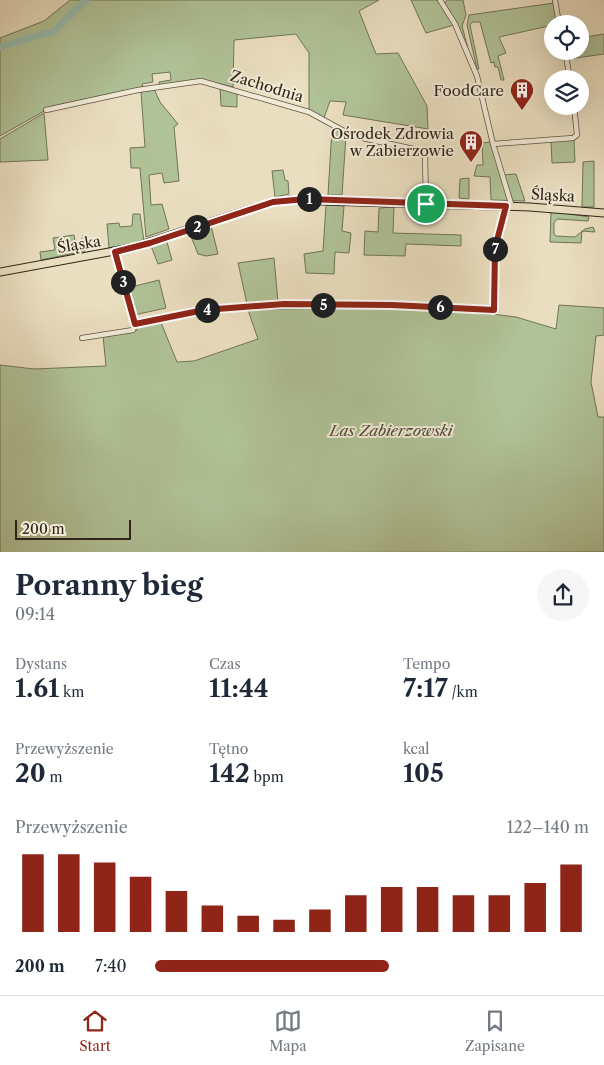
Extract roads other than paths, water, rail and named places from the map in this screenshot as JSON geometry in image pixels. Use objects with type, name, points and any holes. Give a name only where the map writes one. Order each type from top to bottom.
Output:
[{"type":"main road","name":"Śląska","points":[[0,272],[115,252],[150,243],[282,201],[306,199],[509,207],[604,213]]},
{"type":"street","points":[[135,324],[204,310],[284,304],[425,306],[491,312],[495,308],[495,248],[509,207],[476,71],[455,24],[440,0]]},
{"type":"street","points":[[555,0],[558,15]]},
{"type":"street","name":"Zachodnia","points":[[46,110],[143,89],[201,82],[218,85],[307,111],[353,136],[422,150],[425,154],[426,204]]},
{"type":"street","points":[[493,144],[573,138],[577,135],[578,130],[576,115]]},
{"type":"street","points":[[82,338],[133,330],[135,324],[115,252]]},
{"type":"waterway","points":[[0,47],[54,31],[86,0]]},
{"type":"place","name":"FoodCare","points":[[522,111]]},
{"type":"place","name":"Ośrodek Zdrowia w Zabierzowie","points":[[471,163]]},
{"type":"park label","name":"Las Zabierzowski","points":[[391,430]]}]
